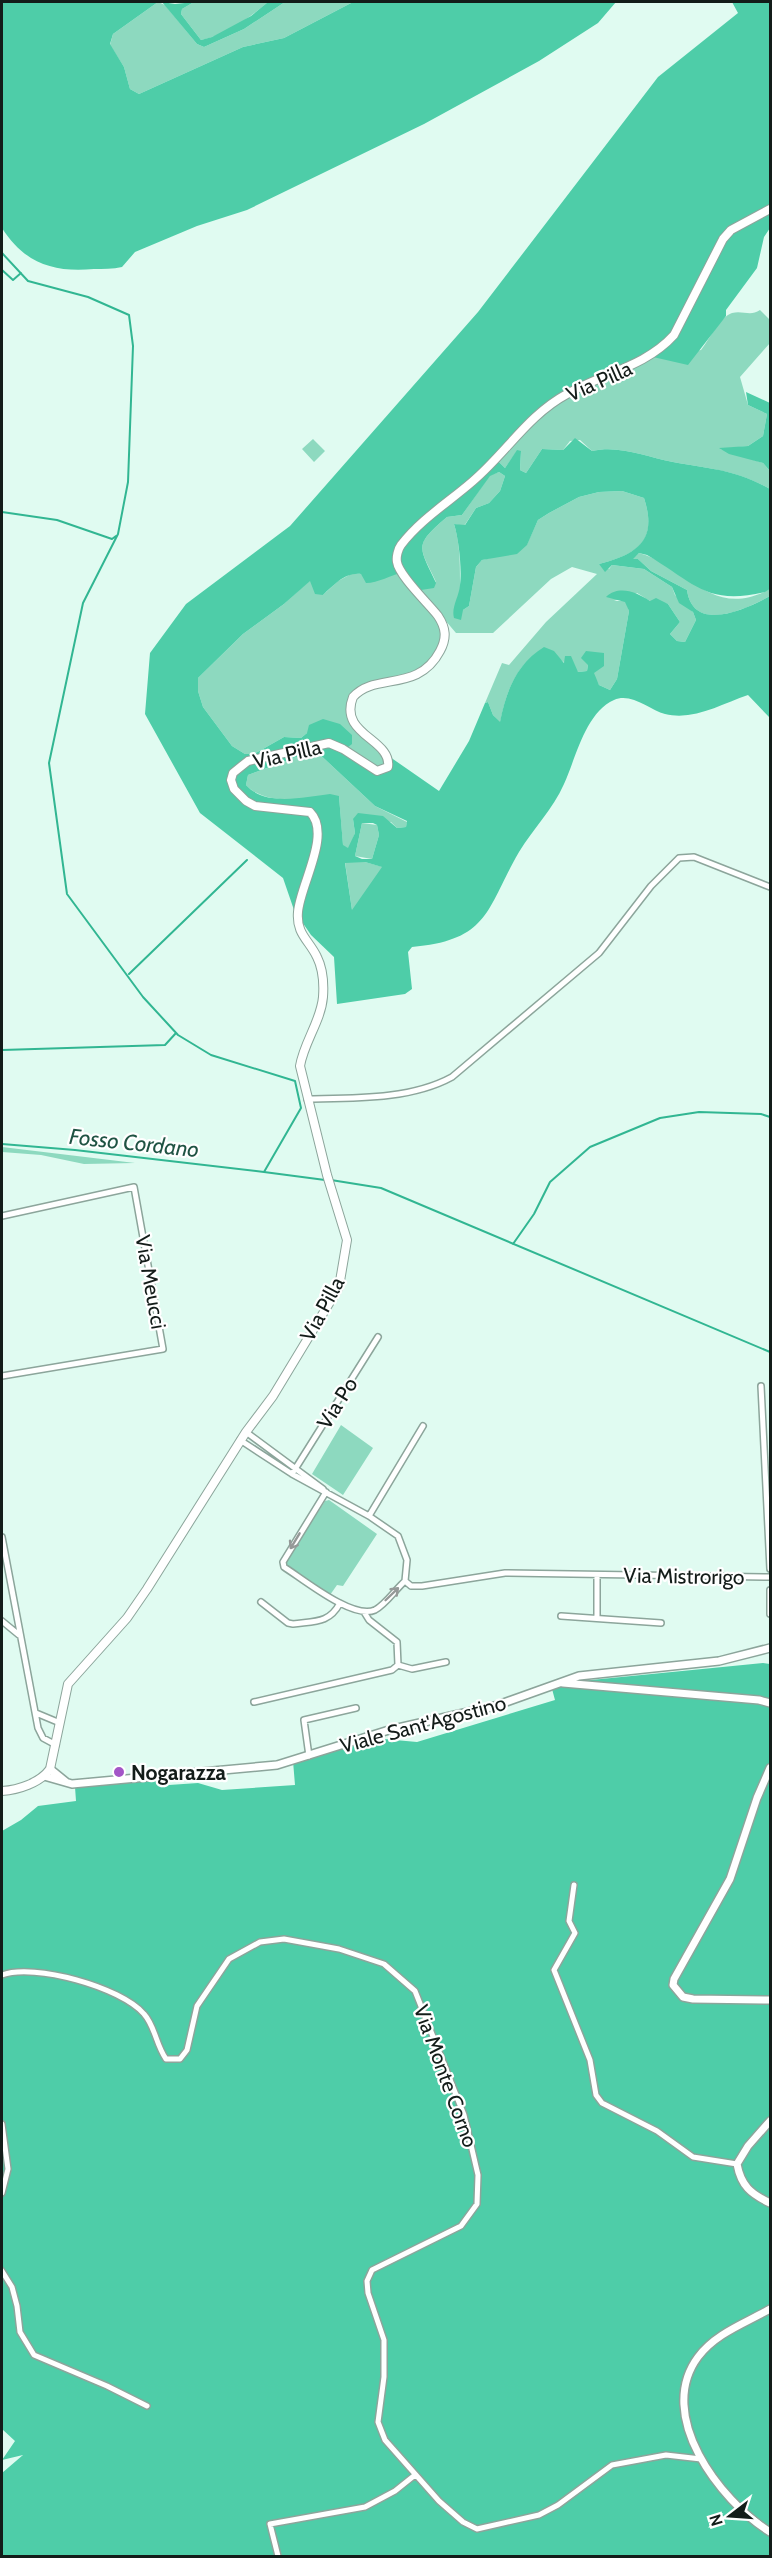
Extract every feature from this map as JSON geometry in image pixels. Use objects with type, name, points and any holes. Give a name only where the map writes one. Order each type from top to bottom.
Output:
[{"type":"main road","name":"Via Pilla","points":[[50,1769],[57,1746],[64,1696],[75,1674],[127,1617],[240,1440],[273,1396],[339,1287],[345,1264],[347,1240],[327,1175],[300,1066],[302,1053],[323,1000],[324,978],[317,956],[306,943],[298,924],[298,910],[317,842],[318,826],[310,812],[255,806],[246,801],[234,789],[231,780],[233,773],[248,761],[328,743],[343,749],[377,771],[388,767],[385,752],[358,729],[350,714],[353,697],[364,689],[420,673],[438,655],[445,632],[438,616],[400,572],[397,561],[399,547],[434,511],[496,459],[540,412],[567,393],[641,361],[663,346],[674,334],[723,239],[731,230],[771,209]]},
{"type":"main road","points":[[2,1791],[29,1784],[44,1776],[50,1769]]},
{"type":"street","points":[[307,1099],[371,1097],[429,1087],[452,1077],[599,953],[651,886],[679,858],[694,857],[771,887]]},
{"type":"street","name":"Via Meucci","points":[[2,1216],[134,1187],[163,1349],[2,1376]]},
{"type":"street","name":"Via Po","points":[[292,1474],[378,1337]]},
{"type":"street","name":"Via Mistrorigo","points":[[761,1386],[771,1569]]},
{"type":"street","points":[[369,1516],[423,1426]]},
{"type":"street","points":[[246,1432],[326,1492]]},
{"type":"street","points":[[240,1440],[292,1474],[326,1492],[369,1516],[398,1536],[405,1548],[407,1560],[405,1581],[376,1610],[364,1612],[340,1603],[284,1567],[283,1562],[326,1492]]},
{"type":"street","points":[[254,1448],[259,1440]]},
{"type":"street","points":[[2,1537],[19,1635],[41,1736],[57,1746]]},
{"type":"street","name":"Via Mistrorigo","points":[[405,1581],[411,1586],[422,1586],[505,1573],[771,1577]]},
{"type":"street","name":"Via Mistrorigo","points":[[597,1575],[597,1618]]},
{"type":"street","name":"Via Mistrorigo","points":[[771,1590],[771,1614]]},
{"type":"street","points":[[261,1602],[288,1623],[293,1624],[328,1618],[334,1615],[340,1603]]},
{"type":"street","points":[[364,1612],[369,1620],[397,1642],[398,1665]]},
{"type":"street","points":[[561,1616],[661,1623]]},
{"type":"street","points":[[2,1621],[19,1635]]},
{"type":"street","name":"Viale Sant'Agostino","points":[[44,1776],[72,1784],[277,1765],[388,1730],[495,1706],[579,1676],[719,1661],[771,1648]]},
{"type":"street","points":[[254,1702],[386,1672],[398,1665],[412,1669],[446,1662]]},
{"type":"street","points":[[561,1683],[759,1700],[771,1703]]},
{"type":"street","points":[[309,1756],[304,1720],[356,1708]]},
{"type":"street","points":[[36,1713],[60,1723]]},
{"type":"street","points":[[41,1736],[59,1735]]},
{"type":"street","points":[[771,1768],[757,1798],[730,1879],[674,1979],[674,1985],[683,1997],[771,2000]]},
{"type":"street","points":[[50,1769],[72,1784]]},
{"type":"street","points":[[574,1885],[569,1921],[575,1933],[554,1970],[590,2060],[596,2095],[602,2103],[657,2130],[693,2157],[737,2164]]},
{"type":"street","name":"Via Monte Corno","points":[[2,1975],[41,1972],[109,1991],[145,2015],[160,2050],[166,2059],[173,2060],[180,2059],[187,2050],[197,2006],[229,1959],[260,1942],[285,1939],[339,1949],[384,1964],[415,1991],[464,2115],[478,2175],[477,2204],[461,2226],[372,2270],[367,2281],[368,2293],[384,2340],[384,2377],[378,2422],[385,2440],[415,2475],[463,2522],[477,2529],[539,2516],[558,2505],[612,2465],[666,2456],[701,2458]]},
{"type":"street","points":[[771,2121],[748,2146],[737,2164],[739,2176],[750,2194],[771,2203]]},
{"type":"street","points":[[2,2124],[8,2169],[2,2193]]},
{"type":"street","points":[[2,2271],[15,2296],[20,2332],[34,2355],[147,2406]]},
{"type":"street","points":[[771,2309],[726,2332],[700,2355],[688,2373],[682,2397],[690,2435],[706,2468],[735,2502],[771,2532]]},
{"type":"street","points":[[278,2556],[270,2524],[365,2507],[395,2491],[415,2475]]},
{"type":"green space","points":[[2,2],[158,2],[113,34],[110,44],[124,67],[130,89],[139,94],[243,47],[284,38],[353,2],[616,2],[598,23],[539,61],[424,124],[247,210],[197,226],[135,252],[122,267],[79,270],[53,267],[30,257],[20,250],[2,228]]},
{"type":"green space","points":[[158,2],[165,5],[197,44],[204,47],[244,29],[285,2],[353,2],[284,38],[243,47],[139,94],[130,89],[124,67],[110,45],[113,34]]},
{"type":"green space","points":[[162,2],[175,4],[194,2],[182,9],[181,14],[201,40],[212,37],[251,16],[268,2],[285,2],[244,29],[204,47],[197,44]]},
{"type":"green space","points":[[194,2],[268,2],[228,30],[201,40],[181,14],[182,9]]},
{"type":"green space","points":[[732,2],[770,2],[770,228],[764,237],[757,268],[726,310],[726,316],[688,365],[653,357],[568,396],[541,414],[498,461],[505,468],[517,450],[521,451],[520,470],[526,473],[542,449],[563,450],[575,438],[592,451],[613,449],[723,471],[770,489],[770,589],[765,592],[745,596],[714,594],[690,583],[647,555],[639,553],[633,559],[638,559],[651,571],[687,590],[691,603],[699,611],[710,615],[748,607],[770,596],[770,718],[748,695],[697,713],[676,716],[659,712],[627,698],[614,700],[604,706],[589,725],[559,793],[519,852],[482,918],[471,929],[457,937],[412,947],[408,952],[412,989],[405,994],[337,1004],[334,957],[311,935],[294,910],[283,878],[200,813],[145,714],[150,653],[186,604],[290,526],[478,312],[658,77],[738,13]],"holes":[[[499,472],[505,476],[500,491],[489,503],[476,508],[465,525],[454,524],[461,571],[454,618],[461,620],[463,610],[469,606],[476,567],[482,560],[517,554],[527,545],[538,520],[579,497],[599,492],[622,491],[644,498],[648,513],[646,535],[634,550],[624,556],[599,564],[605,572],[612,565],[644,569],[672,587],[679,603],[693,612],[696,620],[685,642],[677,641],[670,634],[680,622],[668,604],[656,598],[650,601],[628,591],[611,593],[606,597],[625,602],[629,611],[617,679],[610,690],[599,685],[594,673],[604,666],[604,653],[586,651],[581,658],[588,665],[587,671],[578,672],[571,656],[565,656],[564,663],[554,651],[544,647],[519,670],[505,700],[500,722],[493,715],[488,702],[485,703],[469,741],[439,791],[390,757],[390,768],[384,771],[378,772],[366,768],[343,751],[352,744],[352,735],[340,724],[323,719],[309,725],[307,733],[301,738],[284,737],[254,754],[245,754],[232,746],[203,707],[198,691],[198,678],[243,634],[284,604],[310,581],[315,594],[323,595],[340,580],[350,575],[361,574],[366,583],[404,572],[421,590],[434,588],[436,583],[423,554],[424,541],[447,517],[462,515],[490,476]],[[315,750],[375,806],[407,821],[406,827],[397,828],[383,816],[358,813],[353,819],[355,833],[348,848],[343,845],[339,796],[330,794],[285,799],[264,796],[254,792],[246,785],[248,775]],[[362,823],[377,825],[379,835],[372,859],[355,856]],[[365,862],[382,867],[352,910],[345,863]]]},
{"type":"green space","points":[[760,310],[770,320],[770,343],[740,377],[748,405],[767,414],[763,436],[748,446],[721,449],[763,463],[770,471],[770,489],[723,471],[613,449],[592,451],[580,440],[570,441],[563,450],[542,449],[526,473],[520,470],[521,452],[517,451],[505,468],[498,461],[529,426],[568,396],[653,357],[701,350],[728,315],[736,312],[753,313]]},
{"type":"green space","points":[[746,392],[770,403],[770,471],[763,463],[729,454],[719,448],[748,446],[763,436],[767,414],[748,405]]},
{"type":"green space","points":[[313,439],[325,451],[314,462],[302,449]]},
{"type":"green space","points":[[499,472],[505,476],[500,491],[489,503],[476,508],[464,526],[454,524],[459,553],[459,598],[463,610],[469,606],[476,567],[482,560],[507,554],[527,544],[538,520],[579,497],[599,492],[622,491],[644,498],[648,513],[646,535],[634,550],[624,556],[599,564],[609,569],[612,565],[644,569],[672,587],[675,595],[693,612],[696,620],[685,642],[677,641],[670,634],[680,622],[668,604],[650,601],[637,593],[614,601],[626,601],[629,611],[617,679],[610,690],[599,685],[588,665],[587,671],[578,672],[544,648],[526,662],[519,671],[505,700],[500,723],[493,715],[488,702],[485,703],[502,663],[509,665],[546,622],[597,574],[572,567],[551,579],[493,633],[456,633],[445,620],[440,656],[401,683],[365,691],[355,698],[355,717],[382,753],[390,768],[385,772],[376,773],[307,733],[301,738],[284,737],[254,754],[245,754],[232,746],[203,707],[198,691],[198,678],[243,634],[284,604],[310,580],[323,595],[338,581],[353,573],[383,577],[404,572],[436,582],[423,553],[424,541],[447,517],[462,515],[490,475]]},
{"type":"green space","points":[[639,553],[656,560],[716,595],[732,599],[749,597],[770,589],[770,596],[748,607],[710,615],[699,611],[691,603],[687,590],[651,571],[638,559],[632,559]]},
{"type":"green space","points":[[315,750],[375,806],[407,822],[406,827],[397,828],[391,822],[353,819],[355,833],[349,849],[343,846],[339,796],[277,799],[265,797],[246,785],[248,775]]},
{"type":"green space","points":[[362,823],[377,825],[379,835],[372,859],[355,856]]},
{"type":"green space","points":[[345,862],[365,862],[383,867],[358,910],[352,910]]},
{"type":"green space","points":[[2,1147],[135,1163],[84,1164],[41,1155],[2,1152]]},
{"type":"green space","points":[[341,1425],[373,1448],[343,1495],[312,1474]]},
{"type":"green space","points":[[329,1500],[377,1534],[343,1586],[337,1585],[330,1595],[287,1566],[286,1562],[325,1501]]},
{"type":"green space","points":[[770,1664],[770,2556],[2,2556],[2,2473],[23,2455],[2,2460],[15,2441],[2,2429],[2,1831],[21,1820],[38,1806],[76,1801],[75,1787],[167,1775],[169,1785],[198,1783],[222,1790],[295,1785],[293,1761],[373,1738],[417,1742],[555,1700],[552,1689],[581,1681]]},
{"type":"waterway","points":[[2,253],[28,281],[88,297],[129,315],[133,346],[128,482],[118,534],[83,603],[49,763],[67,894],[143,997],[178,1035],[211,1055],[295,1081],[301,1108],[264,1172],[325,1180]]},
{"type":"waterway","points":[[2,270],[13,280],[21,273]]},
{"type":"waterway","points":[[2,512],[57,520],[112,539],[116,536]]},
{"type":"waterway","points":[[129,974],[247,860]]},
{"type":"waterway","points":[[2,1050],[165,1045],[176,1033]]},
{"type":"waterway","points":[[513,1244],[534,1214],[550,1182],[590,1147],[660,1118],[699,1112],[761,1114],[770,1117]]},
{"type":"waterway","name":"Fosso Cordano","points":[[2,1144],[264,1172]]},
{"type":"waterway","points":[[331,1180],[381,1188],[770,1352]]},
{"type":"place","name":"Nogarazza","points":[[119,1772]]}]
